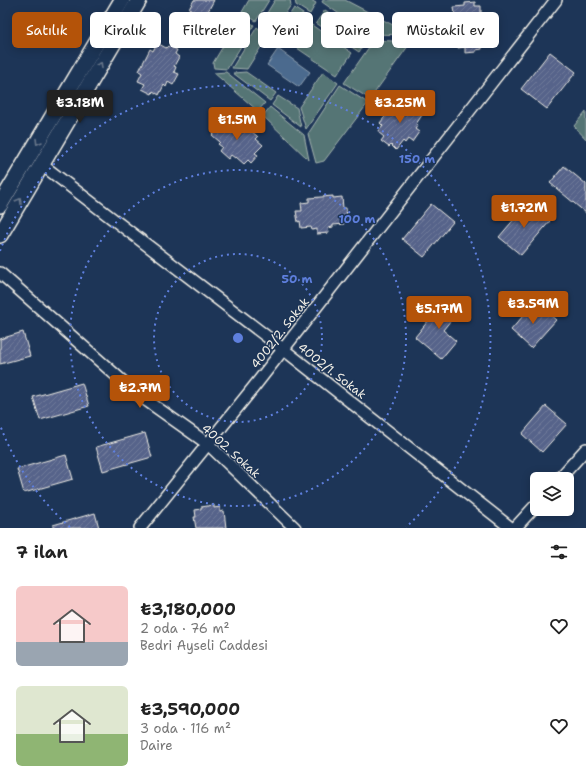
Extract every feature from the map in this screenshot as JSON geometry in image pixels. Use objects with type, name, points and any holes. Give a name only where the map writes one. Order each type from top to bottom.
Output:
[{"type":"main road","points":[[0,204],[122,0]]},
{"type":"main road","points":[[0,235],[139,0]]},
{"type":"street","name":"4002/2. Sokak","points":[[140,528],[283,349],[556,0]]},
{"type":"street","name":"4002/1. Sokak","points":[[41,164],[283,349],[511,528]]},
{"type":"street","name":"4002. Sokak","points":[[0,273],[136,393],[208,444],[295,528]]},
{"type":"street","points":[[566,472],[586,449]]},
{"type":"street","points":[[516,528],[530,512]]},
{"type":"green space","points":[[249,0],[269,0],[262,12],[258,12],[258,18],[256,21],[250,17],[250,12],[242,12]]},
{"type":"green space","points":[[275,0],[290,0],[291,5],[286,12],[268,12]]},
{"type":"green space","points":[[295,0],[311,0],[316,3],[311,12],[307,12],[296,5]]},
{"type":"green space","points":[[323,0],[345,0],[368,12],[336,12],[322,2]]},
{"type":"green space","points":[[294,8],[300,12],[291,12]]},
{"type":"green space","points":[[321,16],[321,26],[316,23]]},
{"type":"green space","points":[[384,20],[392,25],[392,35],[384,34]]},
{"type":"green space","points":[[250,22],[254,25],[250,32]]},
{"type":"green space","points":[[313,26],[321,31],[321,48],[345,48],[352,53],[337,75],[297,48],[313,48]]},
{"type":"green space","points":[[257,27],[258,48],[260,48],[247,69],[232,68],[244,48],[250,48],[250,38]]},
{"type":"green space","points":[[384,41],[392,41],[392,48],[407,48],[370,99],[344,83],[368,48],[384,48]]},
{"type":"green space","points":[[222,48],[240,48],[227,69],[214,68],[213,63]]},
{"type":"green space","points":[[353,48],[362,48],[359,52]]},
{"type":"green space","points":[[226,72],[265,103],[258,111],[214,73]]},
{"type":"green space","points":[[246,72],[276,93],[270,101],[233,73]]},
{"type":"green space","points":[[323,72],[338,83],[306,129],[299,107]]},
{"type":"green space","points":[[340,85],[368,103],[324,161],[316,163],[308,134]]},
{"type":"green space","points":[[278,96],[297,108],[301,127],[272,105]]},
{"type":"green space","points":[[270,107],[304,135],[309,160],[263,116]]},
{"type":"green space","points":[[586,111],[586,139],[574,126]]},
{"type":"water","points":[[278,49],[310,72],[299,87],[267,65]]},
{"type":"building","points":[[194,0],[214,0],[208,12],[194,12],[189,9]]},
{"type":"building","points":[[475,2],[475,6],[481,6],[481,12],[455,12],[454,7],[465,6],[465,3]]},
{"type":"building","points":[[161,45],[166,48],[168,46],[169,48],[177,50],[175,54],[179,57],[174,66],[176,67],[174,72],[179,74],[173,85],[168,82],[166,87],[164,85],[159,95],[153,91],[152,94],[142,89],[145,84],[138,81],[142,73],[139,71],[150,49],[153,51],[154,48],[161,48]]},
{"type":"building","points":[[465,48],[482,48],[476,50],[476,52],[465,53]]},
{"type":"building","points":[[550,52],[576,72],[547,109],[521,89]]},
{"type":"building","points":[[402,98],[411,105],[413,102],[421,108],[418,112],[422,115],[416,124],[418,125],[415,129],[419,132],[412,142],[408,139],[405,143],[403,141],[396,150],[391,145],[389,147],[381,141],[384,137],[378,132],[383,126],[380,123],[395,104],[397,105]]},
{"type":"building","points":[[231,118],[237,124],[240,121],[258,137],[256,139],[263,145],[255,153],[258,155],[251,163],[248,160],[244,164],[236,157],[235,158],[231,155],[228,159],[219,151],[222,147],[218,144],[220,142],[212,135],[217,130],[215,128],[222,120],[226,124]]},
{"type":"building","points":[[564,166],[586,184],[586,213],[550,183]]},
{"type":"building","points":[[333,196],[333,198],[342,197],[343,208],[346,208],[347,218],[343,218],[344,224],[333,225],[333,227],[328,228],[329,233],[317,234],[317,229],[312,230],[311,227],[301,228],[296,211],[302,211],[301,203],[309,202],[309,198]]},
{"type":"building","points":[[528,203],[550,221],[521,255],[499,237]]},
{"type":"building","points":[[431,204],[453,222],[424,257],[402,239]]},
{"type":"building","points":[[446,299],[459,310],[443,330],[456,341],[441,359],[415,337]]},
{"type":"building","points":[[535,302],[556,320],[531,348],[511,330]]},
{"type":"building","points":[[23,332],[30,356],[0,364],[0,339]]},
{"type":"building","points":[[82,383],[89,406],[40,420],[33,397]]},
{"type":"building","points":[[546,406],[567,424],[542,452],[522,434]]},
{"type":"building","points":[[145,433],[152,457],[103,471],[96,447]]},
{"type":"building","points":[[66,455],[73,479],[24,493],[17,469]]},
{"type":"building","points":[[214,505],[214,508],[220,507],[220,512],[224,511],[226,528],[196,528],[194,517],[196,517],[195,510],[201,509],[201,507]]},
{"type":"building","points":[[95,513],[99,528],[53,528],[53,525]]}]
